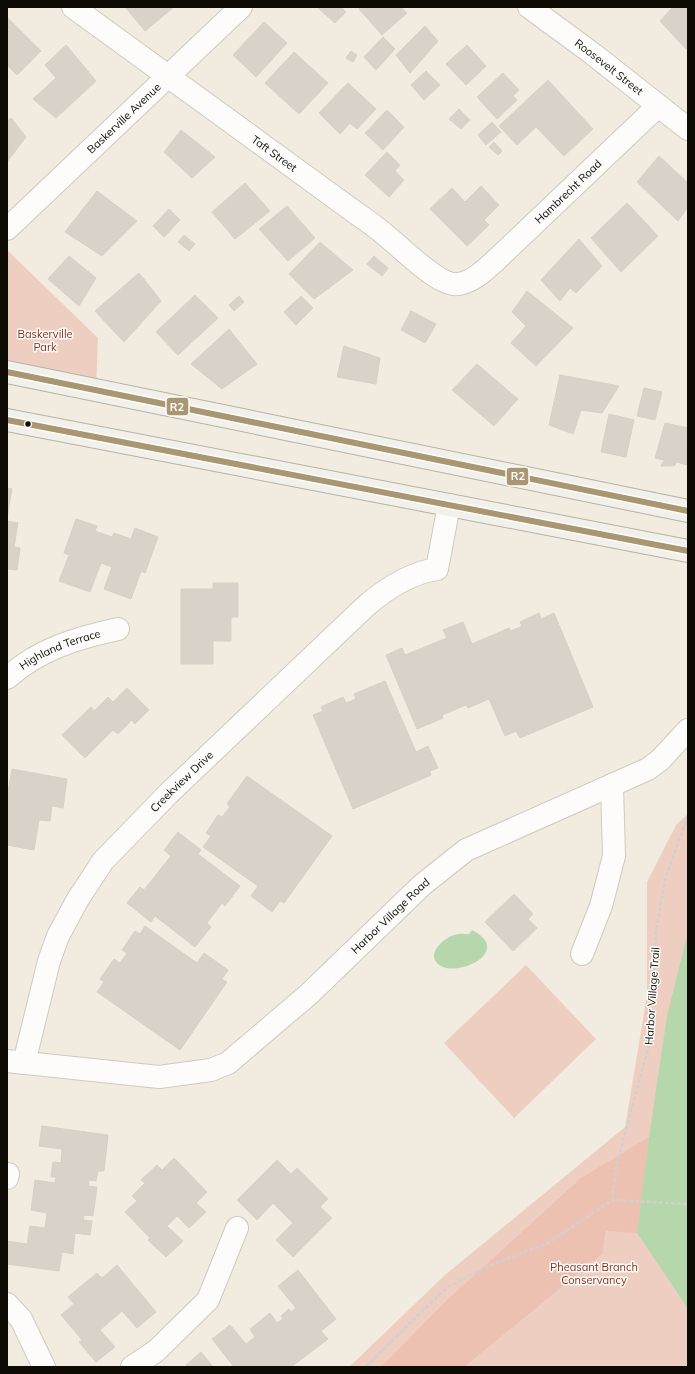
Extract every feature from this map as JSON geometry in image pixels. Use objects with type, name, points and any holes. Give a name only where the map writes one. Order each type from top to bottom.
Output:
[{"type":"main road","points":[[7,372],[688,510]]},
{"type":"main road","points":[[7,420],[688,552]]},
{"type":"street","name":"Taft Street","points":[[73,7],[369,222],[431,273],[448,284],[458,284],[478,276]]},
{"type":"street","name":"Baskerville Avenue","points":[[7,229],[241,7]]},
{"type":"street","name":"Roosevelt Street","points":[[529,7],[593,54],[688,129]]},
{"type":"street","name":"Hambrecht Road","points":[[478,276],[511,247],[658,106]]},
{"type":"street","name":"Creekview Drive","points":[[94,1070],[15,1062],[58,936],[78,899],[103,861],[169,793],[367,605],[383,592],[407,578],[436,569],[449,505]]},
{"type":"street","name":"Highland Terrace","points":[[7,678],[18,668],[45,652],[84,636],[118,629]]},
{"type":"street","name":"Harbor Village Road","points":[[94,1070],[159,1077],[211,1070],[228,1063],[308,994],[422,885],[466,850],[648,769],[660,760],[688,730]]},
{"type":"street","points":[[582,954],[601,906],[614,856],[612,785]]},
{"type":"street","points":[[132,1367],[156,1351],[208,1300],[237,1228]]},
{"type":"street","points":[[7,1304],[21,1319],[44,1367]]},
{"type":"path","name":"Harbor Village Trail","points":[[612,1200],[616,1167],[650,1041],[656,930],[666,876],[688,816]]},
{"type":"path","points":[[366,1367],[448,1287],[486,1267],[548,1243],[612,1200],[688,1204]]},
{"type":"green space","name":"Baskerville Park","points":[[7,250],[98,338],[96,390],[7,372]]},
{"type":"green space","name":"Pheasant Branch Conservancy","points":[[688,814],[688,1367],[349,1367],[445,1275],[625,1127],[647,995],[647,882],[676,825]]},
{"type":"green space","points":[[526,965],[596,1039],[514,1118],[444,1043]]},
{"type":"shaded area","points":[[472,930],[483,938],[487,946],[485,954],[479,960],[460,968],[441,966],[436,962],[434,953],[440,944],[449,937],[460,934],[469,934]]},
{"type":"shaded area","points":[[688,932],[688,1310],[637,1233],[649,1137],[667,1016]]},
{"type":"shaded area","points":[[649,1137],[637,1233],[606,1231],[602,1254],[464,1367],[381,1367],[447,1300],[581,1178]]},
{"type":"building","points":[[125,7],[174,7],[145,31]]},
{"type":"building","points":[[317,7],[341,7],[346,12],[335,23]]},
{"type":"building","points":[[361,7],[401,7],[407,13],[382,35],[359,9]]},
{"type":"building","points":[[673,7],[688,7],[688,48],[686,49],[660,21]]},
{"type":"building","points":[[7,17],[41,51],[17,75],[7,65]]},
{"type":"building","points":[[264,22],[287,43],[256,77],[233,55]]},
{"type":"building","points":[[425,26],[438,41],[410,73],[396,55]]},
{"type":"building","points":[[383,37],[395,49],[376,70],[364,57]]},
{"type":"building","points":[[66,45],[96,81],[56,118],[33,99],[56,78],[45,65]]},
{"type":"building","points":[[467,45],[486,66],[466,85],[446,64]]},
{"type":"building","points":[[351,51],[357,55],[353,62],[346,58]]},
{"type":"building","points":[[294,52],[328,83],[299,114],[265,83]]},
{"type":"building","points":[[426,71],[440,85],[424,100],[411,85]]},
{"type":"building","points":[[503,73],[519,90],[513,96],[517,100],[497,119],[477,97]]},
{"type":"building","points":[[548,80],[593,129],[564,156],[536,127],[517,145],[499,126]]},
{"type":"building","points":[[348,83],[376,109],[357,129],[350,123],[340,134],[319,113]]},
{"type":"building","points":[[459,109],[470,120],[461,129],[449,119]]},
{"type":"building","points":[[387,110],[404,127],[383,150],[365,133]]},
{"type":"building","points":[[11,118],[26,137],[7,162],[7,121]]},
{"type":"building","points":[[492,122],[501,132],[486,145],[478,135]]},
{"type":"building","points":[[181,130],[215,157],[192,178],[164,152]]},
{"type":"building","points":[[494,142],[502,151],[498,155],[489,147]]},
{"type":"building","points":[[387,152],[400,165],[395,171],[404,180],[389,197],[365,175]]},
{"type":"building","points":[[659,156],[688,183],[688,207],[678,221],[637,182]]},
{"type":"building","points":[[245,183],[270,211],[235,239],[212,212]]},
{"type":"building","points":[[481,186],[499,205],[484,220],[489,225],[467,246],[430,209],[452,188],[465,202]]},
{"type":"building","points":[[97,191],[137,221],[102,256],[65,232]]},
{"type":"building","points":[[627,203],[658,236],[621,272],[591,238]]},
{"type":"building","points":[[287,206],[315,238],[288,261],[259,229]]},
{"type":"building","points":[[169,209],[180,220],[164,237],[153,226]]},
{"type":"building","points":[[184,235],[195,244],[189,251],[178,242]]},
{"type":"building","points":[[579,239],[602,266],[576,293],[570,288],[560,301],[541,280]]},
{"type":"building","points":[[320,242],[353,270],[314,299],[289,274]]},
{"type":"building","points":[[69,256],[96,278],[79,306],[48,279]]},
{"type":"building","points":[[374,256],[388,268],[382,276],[367,264]]},
{"type":"building","points":[[139,273],[161,301],[124,342],[95,311]]},
{"type":"building","points":[[527,291],[573,328],[536,366],[511,343],[526,326],[512,312]]},
{"type":"building","points":[[195,295],[218,318],[178,355],[156,332]]},
{"type":"building","points":[[239,296],[244,302],[234,311],[229,305]]},
{"type":"building","points":[[301,296],[313,308],[296,325],[284,312]]},
{"type":"building","points":[[411,311],[436,324],[425,343],[401,330]]},
{"type":"building","points":[[229,329],[257,364],[222,389],[191,364]]},
{"type":"building","points":[[344,346],[380,358],[376,384],[337,377]]},
{"type":"building","points":[[477,364],[518,399],[494,426],[452,390]]},
{"type":"building","points":[[560,375],[619,386],[602,413],[581,410],[573,434],[549,425]]},
{"type":"building","points":[[644,388],[662,392],[655,420],[637,416]]},
{"type":"building","points":[[609,414],[634,420],[626,457],[601,452]]},
{"type":"building","points":[[665,423],[688,428],[687,465],[677,462],[674,466],[661,466],[664,460],[655,458]]},
{"type":"building","points":[[7,488],[12,489],[7,518]]},
{"type":"building","points":[[76,519],[97,526],[95,531],[112,537],[114,533],[131,539],[135,528],[158,537],[145,573],[141,571],[131,599],[104,589],[112,567],[101,563],[90,592],[59,581],[69,555],[64,553]]},
{"type":"building","points":[[7,521],[18,523],[14,547],[20,548],[17,570],[7,569]]},
{"type":"building","points":[[213,583],[238,583],[238,617],[231,617],[231,641],[213,641],[213,664],[181,664],[181,589],[213,589]]},
{"type":"building","points":[[539,613],[541,619],[554,613],[593,707],[520,738],[516,731],[505,736],[489,699],[468,708],[466,705],[442,715],[443,718],[417,729],[386,655],[402,648],[405,655],[447,638],[443,630],[463,622],[472,644],[509,628],[511,631],[522,626],[520,622]]},
{"type":"building","points":[[385,681],[416,752],[428,746],[438,768],[430,771],[431,775],[353,809],[313,715],[323,711],[321,707],[343,697],[346,703],[356,699],[354,694]]},
{"type":"building","points":[[127,688],[149,710],[135,724],[132,720],[118,734],[113,730],[85,758],[62,735],[91,707],[94,711],[108,697],[113,702]]},
{"type":"building","points":[[12,769],[67,779],[63,808],[52,806],[50,821],[39,820],[34,850],[7,845],[7,797]]},
{"type":"building","points":[[247,776],[332,836],[284,903],[280,901],[272,912],[251,896],[258,886],[203,847],[211,836],[206,833],[218,815],[222,817],[230,807],[227,804]]},
{"type":"building","points":[[178,832],[201,850],[198,854],[240,886],[225,906],[222,903],[207,923],[211,927],[195,947],[155,916],[151,922],[127,903],[140,887],[144,890],[171,856],[164,850]]},
{"type":"building","points":[[514,894],[533,914],[528,919],[537,928],[513,951],[485,922]]},
{"type":"building","points":[[145,926],[197,963],[204,953],[228,970],[222,979],[227,982],[180,1050],[97,992],[104,982],[100,979],[114,959],[120,963],[127,953],[122,950],[135,931],[140,934]]},
{"type":"building","points":[[42,1126],[108,1135],[104,1171],[98,1171],[96,1181],[89,1180],[88,1186],[97,1187],[93,1216],[84,1215],[83,1220],[92,1221],[90,1235],[75,1233],[73,1254],[62,1252],[59,1271],[7,1264],[7,1241],[27,1244],[30,1226],[45,1228],[47,1213],[31,1210],[35,1180],[55,1183],[56,1177],[51,1177],[53,1162],[61,1163],[62,1149],[39,1146]]},
{"type":"building","points":[[174,1158],[207,1192],[196,1203],[206,1212],[189,1228],[177,1216],[167,1226],[183,1241],[166,1257],[148,1240],[150,1238],[125,1212],[137,1201],[132,1196],[145,1183],[141,1180],[157,1165],[162,1170]]},
{"type":"building","points":[[277,1160],[291,1174],[297,1168],[328,1199],[320,1207],[332,1218],[293,1257],[276,1240],[293,1223],[273,1203],[257,1220],[237,1200]]},
{"type":"building","points":[[117,1265],[156,1312],[137,1328],[122,1311],[100,1330],[115,1347],[96,1362],[79,1342],[82,1340],[61,1315],[74,1304],[68,1297],[97,1273],[102,1278]]},
{"type":"building","points":[[298,1270],[336,1319],[321,1331],[328,1339],[291,1367],[234,1367],[212,1339],[230,1325],[246,1344],[255,1337],[250,1329],[270,1313],[277,1323],[283,1319],[281,1316],[289,1309],[291,1312],[296,1308],[278,1286]]},
{"type":"building","points":[[201,1352],[213,1367],[188,1367],[186,1365]]},
{"type":"transit line","name":"R2","points":[[7,372],[688,511]]},
{"type":"transit line","name":"R2","points":[[7,420],[688,551]]}]
